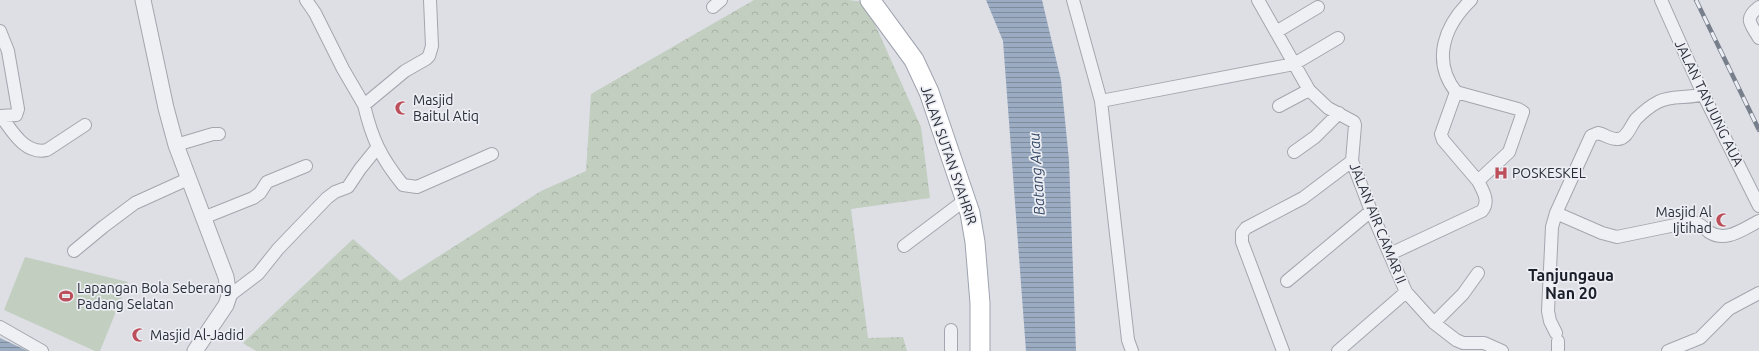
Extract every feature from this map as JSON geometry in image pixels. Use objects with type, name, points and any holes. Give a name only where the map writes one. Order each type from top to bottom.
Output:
[{"type":"main road","name":"JALAN SUTAN SYAHRIR","points":[[875,2],[914,60],[929,92],[973,224],[976,242],[980,303],[980,351]]},
{"type":"street","points":[[143,0],[166,108],[176,145],[226,277],[229,296],[226,305],[195,351]]},
{"type":"street","points":[[306,0],[364,106],[371,133],[377,148],[402,185],[417,187],[492,154]]},
{"type":"street","points":[[364,106],[405,71],[429,56],[432,46],[430,0]]},
{"type":"street","points":[[1073,0],[1101,101],[1128,340],[1132,351]]},
{"type":"street","name":"JALAN AIR CAMAR II","points":[[1258,0],[1309,90],[1328,108],[1355,123],[1352,161],[1371,211],[1406,292],[1434,323],[1459,342],[1483,347]]},
{"type":"street","points":[[1471,0],[1454,18],[1444,40],[1443,54],[1446,74],[1450,84],[1456,92],[1518,109],[1523,112],[1509,152],[1478,181]]},
{"type":"street","name":"JALAN TANJUNG AUA","points":[[1660,0],[1703,94],[1759,206]]},
{"type":"street","points":[[1276,32],[1318,6]]},
{"type":"street","points":[[1759,7],[1750,14],[1749,19],[1759,38]]},
{"type":"street","points":[[0,32],[8,51],[18,109],[16,116],[1,116]]},
{"type":"street","points":[[1101,101],[1294,64],[1338,38]]},
{"type":"street","points":[[1279,106],[1309,90]]},
{"type":"street","points":[[1390,254],[1482,211],[1486,204],[1486,200],[1478,181],[1443,140],[1441,134],[1456,92]]},
{"type":"street","points":[[1557,342],[1550,321],[1548,303],[1551,240],[1556,213],[1593,134],[1598,133],[1620,139],[1636,120],[1659,101],[1670,98],[1692,98],[1703,94]]},
{"type":"street","points":[[1294,152],[1322,130],[1338,113]]},
{"type":"street","points":[[1,116],[17,139],[30,148],[41,151],[47,150],[85,125]]},
{"type":"street","points":[[176,145],[213,134],[219,134]]},
{"type":"street","points":[[229,296],[258,274],[278,249],[327,198],[335,192],[348,187],[377,148]]},
{"type":"street","points":[[1283,351],[1242,242],[1242,233],[1246,228],[1302,198],[1352,161]]},
{"type":"street","points":[[203,218],[253,198],[260,193],[267,182],[306,166]]},
{"type":"street","points":[[74,251],[134,203],[188,179]]},
{"type":"street","points":[[904,246],[964,200]]},
{"type":"street","points":[[1287,281],[1371,211]]},
{"type":"street","points":[[1556,213],[1602,233],[1622,237],[1690,222],[1697,224],[1718,236],[1729,236],[1759,221]]},
{"type":"street","points":[[1434,323],[1463,294],[1478,273]]},
{"type":"street","points":[[1338,351],[1406,292]]},
{"type":"street","points":[[1668,351],[1700,338],[1729,309],[1759,293]]},
{"type":"street","points":[[0,327],[42,351]]},
{"type":"street","points":[[951,330],[951,351]]},
{"type":"street","points":[[1483,347],[1502,351]]},
{"type":"green space","points":[[754,0],[848,0],[865,2],[921,127],[930,198],[851,209],[868,338],[903,337],[907,351],[256,351],[243,343],[353,239],[400,281],[541,191],[586,171],[591,94]]},
{"type":"green space","name":"Lapangan Bola Seberang Padang Selatan","points":[[25,257],[128,282],[100,351],[95,351],[4,310]]},
{"type":"water","name":"Batang Arau","points":[[986,0],[1042,0],[1061,80],[1069,160],[1076,351],[1026,351],[1003,41]]},
{"type":"water","points":[[0,338],[28,351],[0,351]]},
{"type":"railway","points":[[1696,0],[1759,130]]},
{"type":"place","name":"Masjid Baitul Atiq","points":[[402,108]]},
{"type":"place","name":"POSKESKEL","points":[[1501,173]]},
{"type":"place","name":"Masjid Al Ijtihad","points":[[1723,220]]},
{"type":"place","name":"Lapangan Bola Seberang Padang Selatan","points":[[66,296]]},
{"type":"place","name":"Masjid Al-Jadid","points":[[139,335]]},
{"type":"district","name":"Tanjungaua Nan 20","points":[[1571,284]]}]
